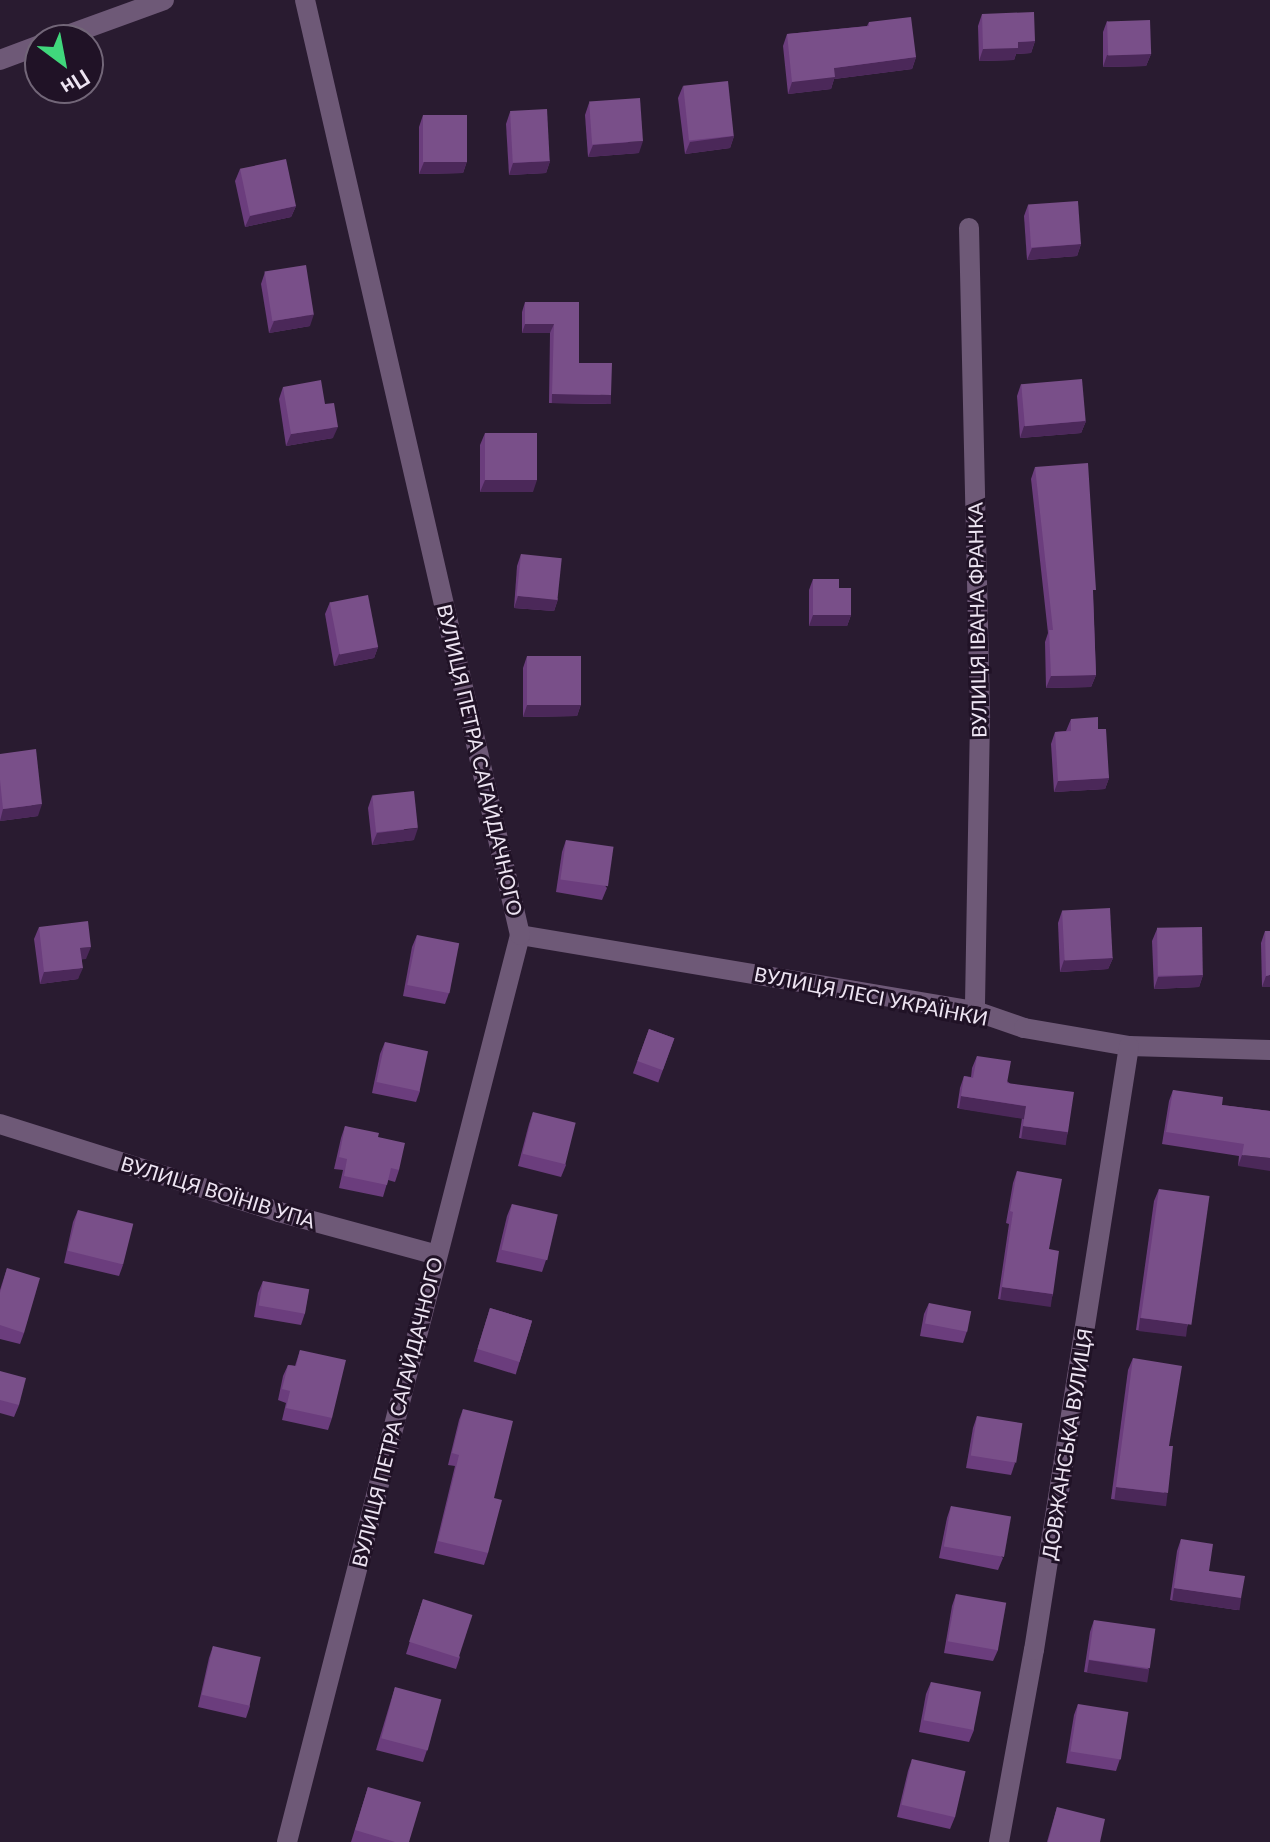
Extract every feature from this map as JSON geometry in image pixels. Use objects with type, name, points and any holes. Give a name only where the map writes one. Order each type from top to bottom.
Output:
[{"type":"street","points":[[98,24],[164,0]]},
{"type":"street","name":"ВУЛИЦЯ ПЕТРА САГАЙДАЧНОГО","points":[[287,1842],[520,935],[305,0]]},
{"type":"street","points":[[0,60],[24,51]]},
{"type":"street","name":"ВУЛИЦЯ ІВАНА ФРАНКА","points":[[969,228],[980,718],[975,1011]]},
{"type":"street","name":"ВУЛИЦЯ ЛЕСІ УКРАЇНКИ","points":[[520,935],[975,1011],[1024,1028],[1129,1046],[1270,1050]]},
{"type":"street","name":"ДОВЖАНСЬКА ВУЛИЦЯ","points":[[999,1842],[1034,1650],[1129,1046]]},
{"type":"street","name":"ВУЛИЦЯ ВОЇНІВ УПА","points":[[0,1124],[279,1212],[437,1255]]},
{"type":"building","points":[[1034,12],[1035,41],[1018,42],[1018,48],[983,49],[982,14]]},
{"type":"building","points":[[911,17],[916,57],[834,68],[835,77],[792,82],[787,34],[869,26],[869,22]]},
{"type":"building","points":[[1150,20],[1151,54],[1108,55],[1107,22]]},
{"type":"building","points":[[728,81],[734,136],[689,140],[683,86]]},
{"type":"building","points":[[640,98],[643,141],[592,144],[589,102]]},
{"type":"building","points":[[547,109],[550,161],[513,163],[510,111]]},
{"type":"building","points":[[423,115],[467,115],[467,162],[423,162]]},
{"type":"building","points":[[286,159],[296,206],[250,216],[240,169]]},
{"type":"building","points":[[1078,201],[1081,244],[1031,247],[1028,204]]},
{"type":"building","points":[[306,265],[314,314],[272,321],[265,272]]},
{"type":"building","points":[[525,302],[579,302],[579,363],[612,363],[611,395],[552,394],[554,324],[525,324]]},
{"type":"building","points":[[1082,379],[1086,421],[1025,426],[1021,384]]},
{"type":"building","points":[[321,380],[325,404],[334,403],[338,427],[291,434],[283,387]]},
{"type":"building","points":[[485,433],[537,433],[537,480],[485,480]]},
{"type":"building","points":[[1088,463],[1096,590],[1093,590],[1096,675],[1051,676],[1049,630],[1053,630],[1035,467]]},
{"type":"building","points":[[521,554],[562,558],[557,600],[517,596]]},
{"type":"building","points":[[813,579],[839,579],[839,588],[851,588],[851,615],[813,615]]},
{"type":"building","points":[[368,595],[378,647],[340,654],[330,602]]},
{"type":"building","points":[[527,656],[581,656],[581,705],[527,705]]},
{"type":"building","points":[[1098,717],[1098,729],[1106,729],[1109,778],[1058,781],[1055,732],[1071,731],[1071,719]]},
{"type":"building","points":[[36,749],[42,804],[3,809],[0,754]]},
{"type":"building","points":[[414,791],[418,828],[376,832],[372,795]]},
{"type":"building","points":[[566,840],[614,847],[608,886],[560,880]]},
{"type":"building","points":[[1110,908],[1113,958],[1065,960],[1062,911]]},
{"type":"building","points":[[88,921],[91,947],[80,948],[83,968],[44,972],[39,927]]},
{"type":"building","points":[[1202,927],[1203,975],[1158,976],[1157,928]]},
{"type":"building","points":[[1265,931],[1270,931],[1270,975],[1266,976]]},
{"type":"building","points":[[417,935],[459,943],[449,993],[407,985]]},
{"type":"building","points":[[649,1029],[674,1038],[663,1070],[637,1061]]},
{"type":"building","points":[[385,1042],[428,1051],[420,1091],[376,1082]]},
{"type":"building","points":[[977,1056],[1011,1061],[1007,1083],[1074,1092],[1068,1132],[1023,1126],[1026,1106],[961,1096],[964,1076],[973,1078]]},
{"type":"building","points":[[1173,1090],[1223,1097],[1222,1105],[1270,1111],[1270,1158],[1242,1155],[1244,1144],[1166,1132]]},
{"type":"building","points":[[533,1112],[576,1123],[565,1164],[523,1154]]},
{"type":"building","points":[[345,1126],[379,1133],[378,1137],[405,1143],[399,1170],[391,1168],[387,1185],[344,1176],[347,1159],[339,1157]]},
{"type":"building","points":[[1017,1171],[1062,1179],[1049,1249],[1059,1251],[1053,1294],[1002,1287]]},
{"type":"building","points":[[1159,1189],[1210,1196],[1191,1325],[1141,1318]]},
{"type":"building","points":[[512,1204],[558,1215],[547,1260],[501,1250]]},
{"type":"building","points":[[78,1210],[133,1224],[123,1265],[68,1251]]},
{"type":"building","points":[[7,1268],[40,1278],[24,1333],[0,1325],[0,1293]]},
{"type":"building","points":[[263,1281],[309,1289],[305,1314],[259,1306]]},
{"type":"building","points":[[929,1303],[971,1311],[967,1332],[925,1324]]},
{"type":"building","points":[[490,1308],[532,1321],[520,1362],[477,1349]]},
{"type":"building","points":[[300,1350],[346,1360],[332,1418],[286,1408],[290,1391],[282,1389],[288,1365],[296,1366]]},
{"type":"building","points":[[1133,1358],[1182,1366],[1169,1446],[1173,1446],[1168,1493],[1116,1487]]},
{"type":"building","points":[[0,1371],[26,1378],[19,1405],[0,1400]]},
{"type":"building","points":[[463,1409],[513,1421],[494,1498],[502,1500],[488,1553],[438,1541],[459,1455],[452,1453]]},
{"type":"building","points":[[977,1416],[1022,1423],[1016,1463],[971,1456]]},
{"type":"building","points":[[951,1506],[1011,1517],[1004,1557],[944,1546]]},
{"type":"building","points":[[1181,1539],[1213,1544],[1209,1571],[1245,1576],[1241,1598],[1174,1588]]},
{"type":"building","points":[[956,1594],[1006,1603],[998,1650],[948,1641]]},
{"type":"building","points":[[423,1599],[472,1615],[459,1658],[409,1642]]},
{"type":"building","points":[[1094,1620],[1155,1629],[1150,1668],[1088,1660]]},
{"type":"building","points":[[213,1646],[261,1657],[249,1706],[202,1695]]},
{"type":"building","points":[[931,1682],[981,1692],[974,1730],[924,1720]]},
{"type":"building","points":[[395,1687],[441,1699],[428,1751],[381,1738]]},
{"type":"building","points":[[1078,1704],[1128,1712],[1121,1759],[1070,1751]]},
{"type":"building","points":[[912,1759],[966,1771],[955,1817],[901,1805]]},
{"type":"building","points":[[368,1787],[421,1802],[409,1842],[395,1842],[355,1830]]},
{"type":"building","points":[[1057,1807],[1105,1819],[1100,1842],[1048,1842]]}]
